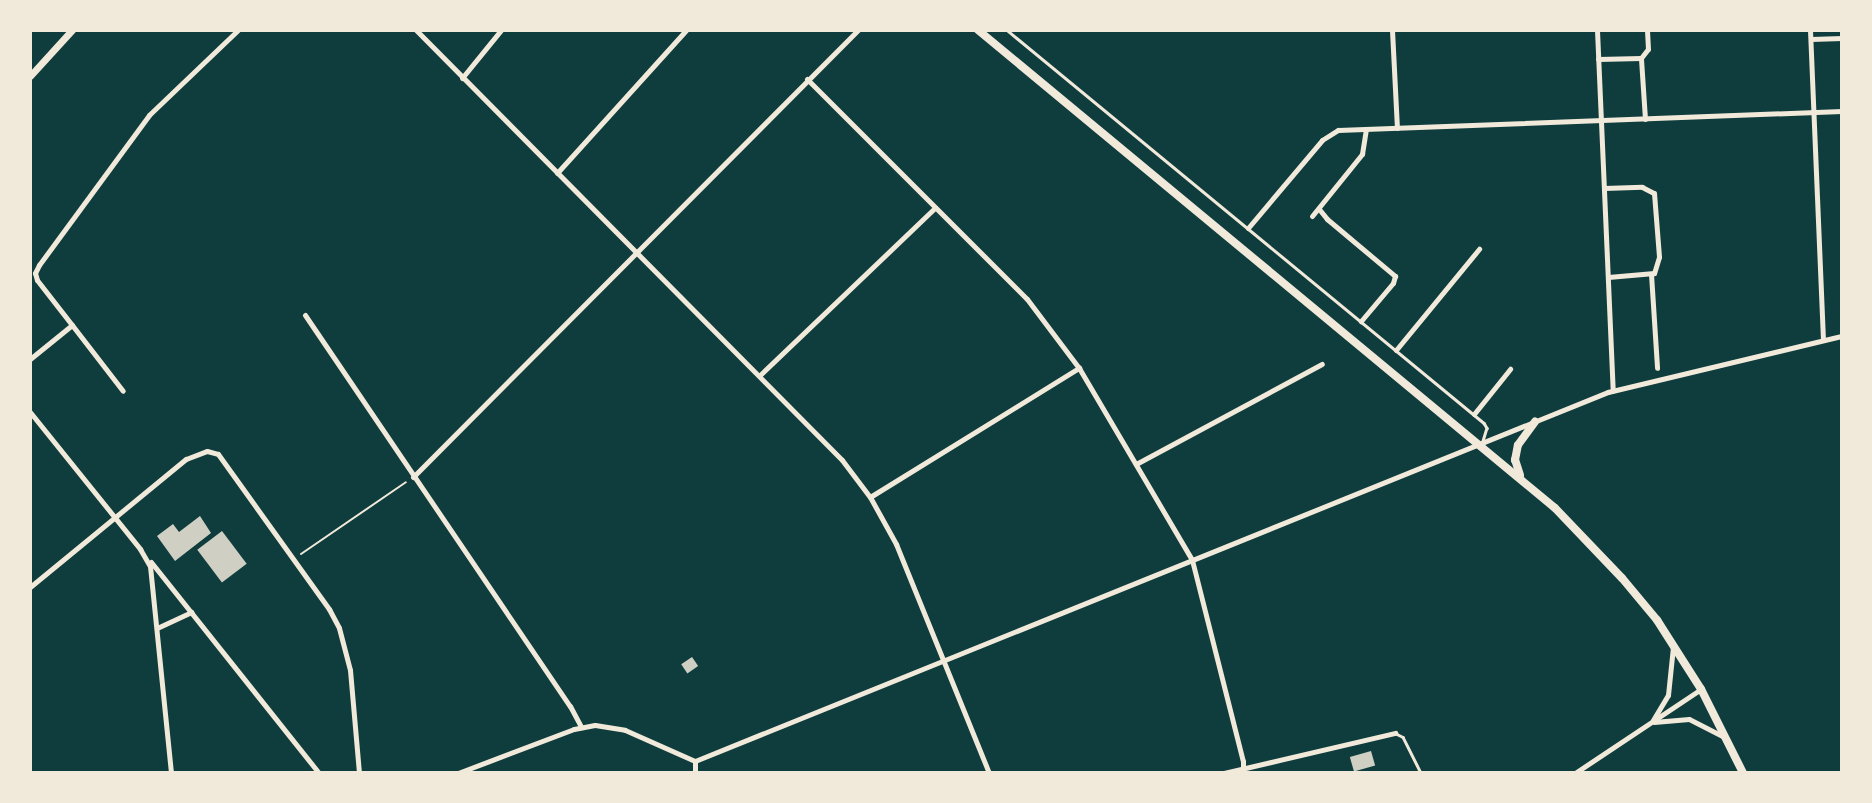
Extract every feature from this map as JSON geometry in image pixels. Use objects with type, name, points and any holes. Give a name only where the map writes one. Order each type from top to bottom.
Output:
[{"type":"main road","points":[[30,76],[72,30]]},
{"type":"main road","points":[[978,30],[1529,485]]},
{"type":"main road","points":[[1535,422],[1523,435],[1516,454],[1518,472],[1622,578],[1674,643],[1702,689],[1743,773]]},
{"type":"street","points":[[123,391],[37,280],[37,269],[149,116],[238,30]]},
{"type":"street","points":[[416,30],[834,450],[870,497],[897,544],[989,773]]},
{"type":"street","points":[[462,78],[501,30]]},
{"type":"street","points":[[557,173],[686,30]]},
{"type":"street","points":[[413,477],[858,30]]},
{"type":"street","points":[[1392,30],[1397,128]]},
{"type":"street","points":[[1597,30],[1613,391]]},
{"type":"street","points":[[1644,118],[1641,58],[1648,49],[1647,30]]},
{"type":"street","points":[[1810,30],[1823,339]]},
{"type":"street","points":[[1811,39],[1842,38]]},
{"type":"street","points":[[1598,59],[1641,58]]},
{"type":"street","points":[[807,79],[1027,299],[1079,369],[1192,560],[1243,771]]},
{"type":"street","points":[[1248,228],[1328,134],[1366,129],[1842,111]]},
{"type":"street","points":[[1312,216],[1364,152],[1366,129]]},
{"type":"street","points":[[1604,188],[1642,187],[1654,193],[1659,262],[1651,274],[1657,368]]},
{"type":"street","points":[[760,375],[936,208]]},
{"type":"street","points":[[1319,209],[1395,276],[1393,283],[1361,321]]},
{"type":"street","points":[[1396,350],[1479,249]]},
{"type":"street","points":[[1608,277],[1651,274]]},
{"type":"street","points":[[305,316],[570,706],[581,727]]},
{"type":"street","points":[[30,359],[72,325]]},
{"type":"street","points":[[457,773],[581,727],[615,727],[695,761],[1613,391],[1842,336]]},
{"type":"street","points":[[1136,464],[1322,364]]},
{"type":"street","points":[[870,497],[1079,369]]},
{"type":"street","points":[[1474,414],[1510,369]]},
{"type":"street","points":[[30,412],[319,773]]},
{"type":"street","points":[[30,587],[186,458],[207,450],[224,460],[329,609],[343,638],[352,689],[359,773]]},
{"type":"street","points":[[140,549],[150,566],[171,773]]},
{"type":"street","points":[[157,628],[191,612]]},
{"type":"street","points":[[1651,723],[1668,695],[1674,643]]},
{"type":"street","points":[[1574,773],[1702,689]]},
{"type":"street","points":[[1651,723],[1689,719],[1727,739]]},
{"type":"street","points":[[1224,773],[1243,771],[1395,733]]},
{"type":"street","points":[[695,761],[695,773]]},
{"type":"lane","points":[[1007,30],[1474,414],[1487,427],[1481,445]]},
{"type":"lane","points":[[1395,733],[1402,734],[1420,773]]},
{"type":"path","points":[[293,560],[413,477]]},
{"type":"building","points":[[200,516],[211,533],[175,561],[157,536],[173,524],[179,532]]},
{"type":"building","points":[[222,531],[247,564],[222,582],[197,550]]},
{"type":"building","points":[[692,657],[698,666],[687,673],[681,664]]},
{"type":"building","points":[[1371,751],[1375,765],[1354,771],[1350,757]]}]
